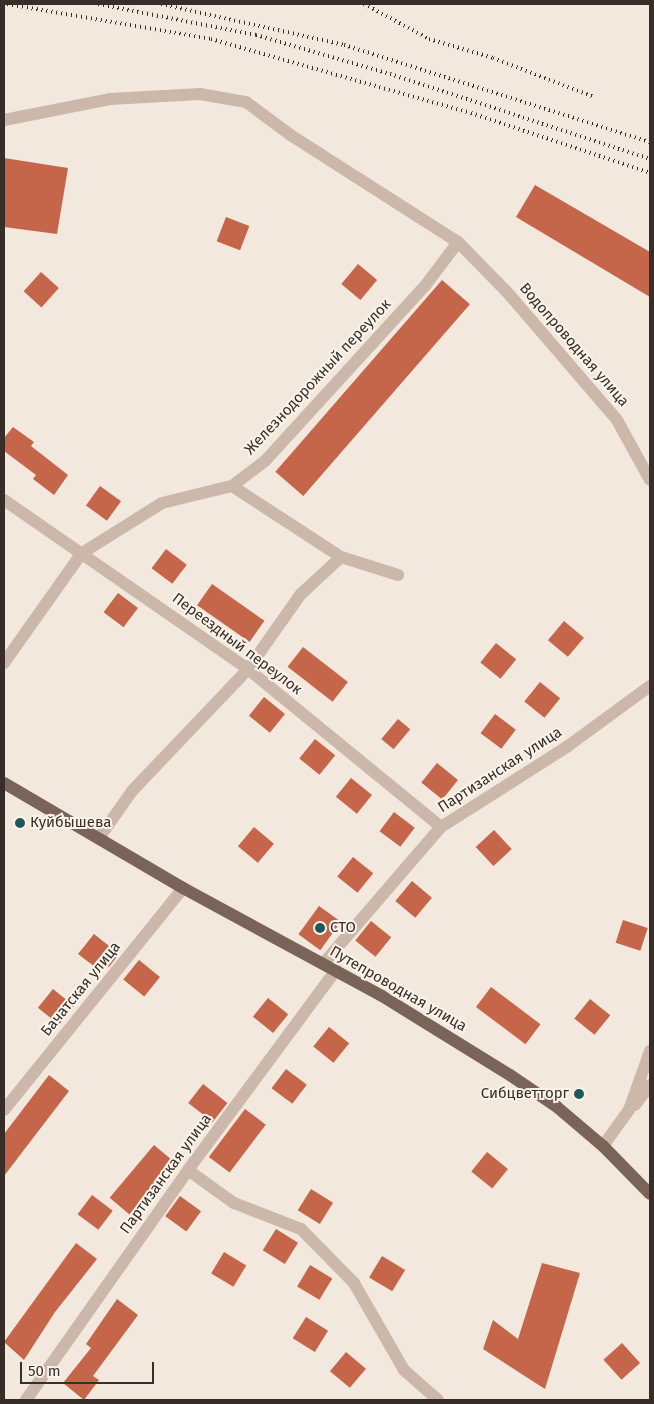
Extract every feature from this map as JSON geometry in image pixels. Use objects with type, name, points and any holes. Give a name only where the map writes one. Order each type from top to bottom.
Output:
[{"type":"main road","name":"Путепроводная улица","points":[[4,783],[183,888],[336,970],[510,1075],[606,1142],[650,1194]]},
{"type":"street","name":"Водопроводная улица","points":[[4,120],[110,100],[200,94],[246,102],[292,136],[458,242],[507,292],[617,420],[650,480]]},
{"type":"street","name":"Железнодорожный переулок","points":[[4,663],[82,553],[162,503],[232,486],[265,461],[425,286],[458,242]]},
{"type":"street","points":[[232,486],[342,557],[398,575]]},
{"type":"street","name":"Переездный переулок","points":[[4,500],[248,669],[442,827]]},
{"type":"street","points":[[99,838],[132,791],[248,669],[301,594],[342,557]]},
{"type":"street","name":"Партизанская улица","points":[[323,964],[442,827],[568,746],[650,686]]},
{"type":"street","name":"Бачатская улица","points":[[4,1110],[183,888]]},
{"type":"street","name":"Партизанская улица","points":[[26,1400],[188,1170],[336,970]]},
{"type":"street","points":[[606,1142],[629,1110],[650,1051]]},
{"type":"street","points":[[606,1142],[650,1086]]},
{"type":"street","points":[[188,1170],[234,1203],[301,1229],[354,1283],[404,1370],[438,1400]]},
{"type":"building","points":[[4,158],[68,168],[57,234],[4,227]]},
{"type":"building","points":[[535,185],[650,252],[650,297],[516,217]]},
{"type":"building","points":[[226,217],[249,226],[240,250],[217,241]]},
{"type":"building","points":[[358,264],[377,280],[360,300],[341,284]]},
{"type":"building","points":[[41,272],[59,288],[41,307],[24,291]]},
{"type":"building","points":[[442,280],[470,304],[303,496],[275,472]]},
{"type":"building","points":[[13,427],[34,442],[31,446],[68,475],[54,495],[33,479],[36,475],[4,451],[4,438]]},
{"type":"building","points":[[100,486],[121,501],[107,521],[86,505]]},
{"type":"building","points":[[166,549],[187,565],[172,584],[152,568]]},
{"type":"building","points":[[212,584],[264,621],[250,642],[197,605]]},
{"type":"building","points":[[118,593],[138,608],[124,627],[104,612]]},
{"type":"building","points":[[564,621],[584,638],[568,657],[548,640]]},
{"type":"building","points":[[496,643],[516,659],[500,679],[480,662]]},
{"type":"building","points":[[303,647],[348,682],[333,702],[288,667]]},
{"type":"building","points":[[540,682],[560,698],[544,718],[524,701]]},
{"type":"building","points":[[264,697],[285,714],[270,733],[249,716]]},
{"type":"building","points":[[495,714],[516,730],[501,749],[481,733]]},
{"type":"building","points":[[398,719],[410,729],[394,749],[381,739]]},
{"type":"building","points":[[315,739],[335,755],[319,775],[299,758]]},
{"type":"building","points":[[437,763],[458,780],[442,799],[421,782]]},
{"type":"building","points":[[351,778],[372,795],[357,814],[336,797]]},
{"type":"building","points":[[394,812],[415,828],[400,847],[380,831]]},
{"type":"building","points":[[254,827],[274,844],[258,863],[238,846]]},
{"type":"building","points":[[494,830],[512,849],[493,866],[476,847]]},
{"type":"building","points":[[353,857],[373,873],[357,893],[337,876]]},
{"type":"building","points":[[412,881],[432,898],[415,918],[395,901]]},
{"type":"building","name":"СТО","points":[[319,906],[341,922],[320,950],[298,934]]},
{"type":"building","points":[[623,920],[648,928],[640,951],[616,943]]},
{"type":"building","points":[[371,921],[391,937],[375,957],[355,940]]},
{"type":"building","points":[[94,934],[119,954],[109,967],[104,964],[99,970],[78,954]]},
{"type":"building","points":[[139,960],[160,977],[144,996],[123,979]]},
{"type":"building","points":[[491,987],[541,1024],[525,1044],[476,1007]]},
{"type":"building","points":[[53,989],[74,1006],[59,1025],[38,1008]]},
{"type":"building","points":[[268,998],[288,1014],[273,1033],[253,1017]]},
{"type":"building","points":[[590,999],[610,1015],[594,1035],[574,1018]]},
{"type":"building","points":[[329,1027],[349,1043],[333,1063],[313,1046]]},
{"type":"building","points":[[286,1069],[307,1085],[292,1104],[272,1088]]},
{"type":"building","points":[[49,1075],[69,1091],[4,1176],[4,1134]]},
{"type":"building","points":[[203,1084],[227,1103],[213,1122],[188,1103]]},
{"type":"building","points":[[245,1109],[266,1125],[230,1173],[209,1157]]},
{"type":"building","points":[[154,1145],[174,1162],[130,1215],[110,1198]]},
{"type":"building","points":[[487,1152],[508,1169],[492,1188],[471,1171]]},
{"type":"building","points":[[311,1189],[333,1203],[320,1224],[298,1210]]},
{"type":"building","points":[[92,1195],[113,1211],[98,1230],[78,1214]]},
{"type":"building","points":[[180,1196],[201,1211],[186,1232],[165,1216]]},
{"type":"building","points":[[276,1229],[298,1243],[285,1264],[263,1250]]},
{"type":"building","points":[[76,1243],[97,1259],[55,1312],[24,1360],[4,1342]]},
{"type":"building","points":[[224,1252],[246,1265],[233,1287],[211,1273]]},
{"type":"building","points":[[382,1256],[405,1270],[392,1291],[369,1277]]},
{"type":"building","points":[[542,1263],[580,1273],[545,1389],[483,1349],[493,1320],[518,1339]]},
{"type":"building","points":[[310,1265],[332,1278],[319,1300],[297,1286]]},
{"type":"building","points":[[117,1299],[138,1315],[93,1376],[99,1380],[84,1400],[63,1383],[91,1348],[86,1344]]},
{"type":"building","points":[[306,1317],[328,1331],[315,1352],[293,1338]]},
{"type":"building","points":[[622,1343],[640,1363],[621,1380],[603,1360]]},
{"type":"building","points":[[346,1352],[366,1369],[350,1388],[330,1371]]},
{"type":"railway","points":[[7,4],[211,39],[471,113],[650,173]]},
{"type":"railway","points":[[98,4],[256,35],[390,74],[650,159]]},
{"type":"railway","points":[[161,4],[344,45],[650,142]]},
{"type":"railway","points":[[364,4],[429,39],[493,58],[594,97]]},
{"type":"place","name":"Куйбышева","points":[[20,823]]},
{"type":"place","name":"СТО","points":[[320,928]]},
{"type":"place","name":"Сибцветторг","points":[[579,1094]]}]
